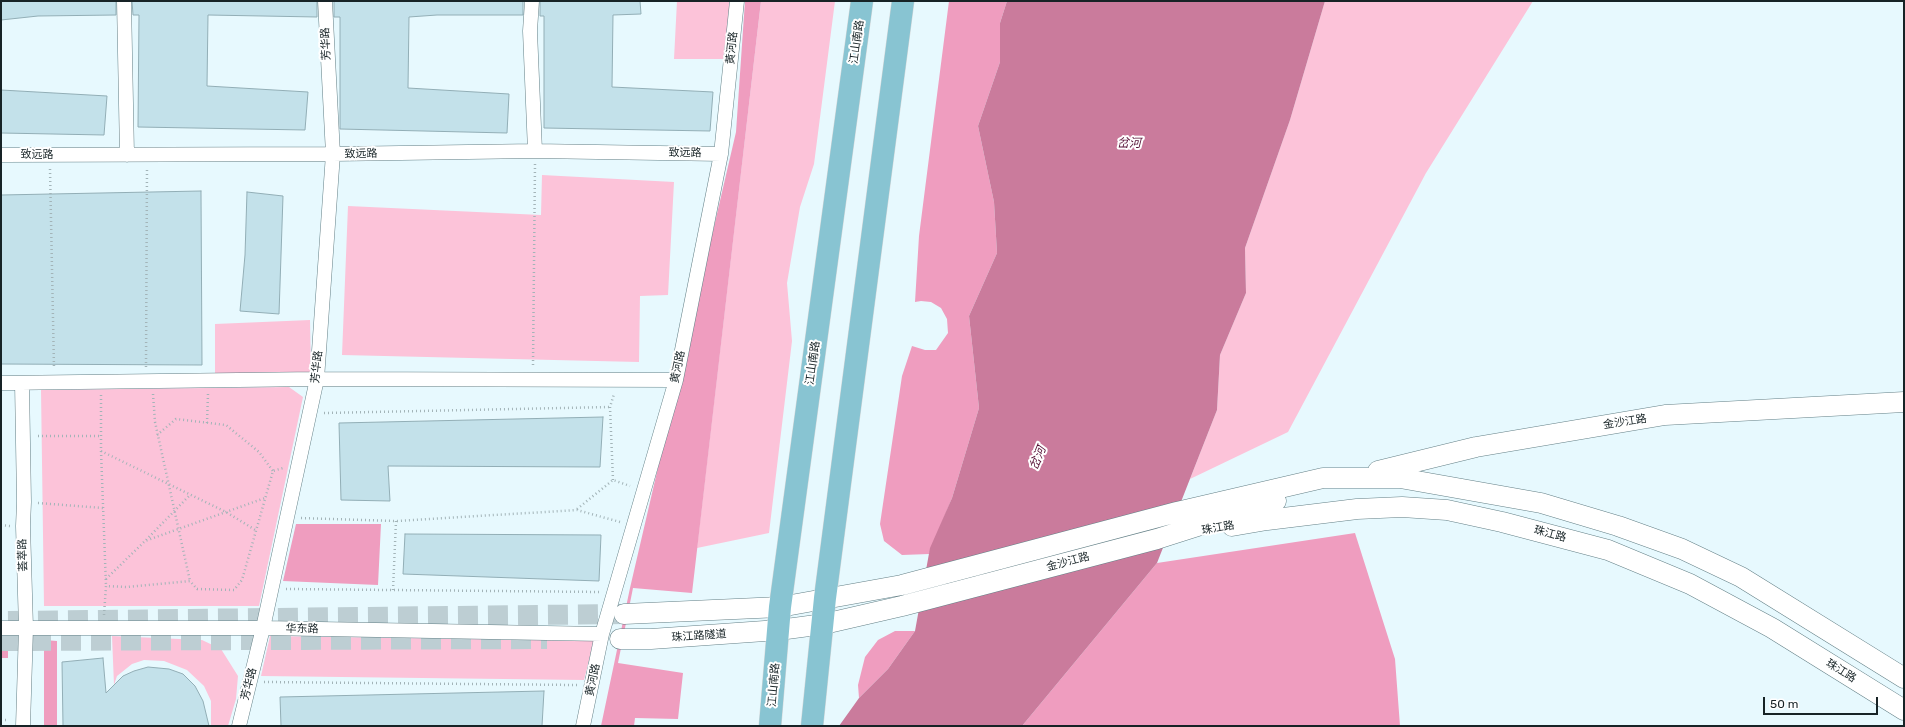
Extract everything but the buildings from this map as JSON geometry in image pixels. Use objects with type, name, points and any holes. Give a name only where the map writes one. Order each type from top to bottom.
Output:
[{"type":"main road","name":"江山南路","points":[[770,726],[780,606],[862,1]]},
{"type":"main road","points":[[812,726],[824,624],[825,598],[903,1]]},
{"type":"main road","name":"金沙江路","points":[[779,630],[824,624],[902,606],[1157,539],[1352,477],[1476,447],[1665,415],[1904,402]]},
{"type":"main road","name":"金沙江路","points":[[780,606],[902,585],[1177,512],[1323,478],[1352,477]]},
{"type":"main road","points":[[1357,509],[1352,477],[1400,478],[1454,486],[1540,503],[1625,528],[1682,549],[1741,578],[1904,678]]},
{"type":"main road","name":"珠江路","points":[[1157,539],[1267,520],[1357,509],[1402,507],[1447,510],[1502,522],[1608,550],[1690,584],[1772,628],[1904,710]]},
{"type":"main road","points":[[624,614],[780,606]]},
{"type":"main road","name":"珠江路隧道","points":[[611,636],[651,639],[779,630]]},
{"type":"street","points":[[124,1],[127,155]]},
{"type":"street","name":"芳华路","points":[[239,726],[263,628],[317,379],[333,154],[325,1]]},
{"type":"street","points":[[532,1],[530,31],[535,151]]},
{"type":"street","name":"黄河路","points":[[583,726],[592,685],[611,636],[614,592],[676,380],[721,154],[737,1]]},
{"type":"street","name":"致远路","points":[[1,155],[333,154],[535,151],[721,154]]},
{"type":"street","points":[[1,383],[317,379],[676,380]]},
{"type":"street","name":"荟萃路","points":[[22,383],[23,526],[26,628],[23,726]]},
{"type":"street","name":"华东路","points":[[1,628],[104,630],[263,628],[611,636]]},
{"type":"path","points":[[533,380],[535,151]]},
{"type":"path","points":[[50,155],[54,382]]},
{"type":"path","points":[[147,155],[149,381],[154,422],[180,529],[190,582],[198,589],[234,590],[242,580],[273,471]]},
{"type":"path","points":[[208,380],[208,423]]},
{"type":"path","points":[[613,480],[610,408],[618,380]]},
{"type":"path","points":[[102,382],[101,451],[106,579],[104,630]]},
{"type":"path","points":[[310,413],[610,408]]},
{"type":"path","points":[[157,435],[176,419],[226,425],[259,452],[273,471]]},
{"type":"path","points":[[23,436],[101,436]]},
{"type":"path","points":[[101,451],[226,512],[257,531]]},
{"type":"path","points":[[273,471],[299,463]]},
{"type":"path","points":[[613,480],[643,492]]},
{"type":"path","points":[[577,510],[613,480]]},
{"type":"path","points":[[106,579],[190,495]]},
{"type":"path","points":[[145,541],[266,498]]},
{"type":"path","points":[[24,502],[103,508]]},
{"type":"path","points":[[287,518],[396,521],[577,510],[634,526]]},
{"type":"path","points":[[393,590],[396,521]]},
{"type":"path","points":[[106,586],[127,587],[190,582]]},
{"type":"path","points":[[271,589],[614,592]]},
{"type":"path","points":[[250,682],[592,685]]},
{"type":"shaded area","points":[[677,1],[731,1],[723,59],[674,59]]},
{"type":"shaded area","points":[[745,1],[761,1],[692,593],[633,588],[618,663],[683,673],[678,719],[635,718],[634,726],[601,726],[630,588],[736,132]]},
{"type":"shaded area","points":[[761,1],[835,1],[814,164],[800,207],[787,283],[792,341],[769,533],[697,548]]},
{"type":"shaded area","points":[[949,1],[1007,1],[1000,23],[1000,62],[978,126],[994,202],[997,253],[969,316],[979,408],[952,498],[929,554],[902,555],[884,541],[880,524],[902,376],[912,346],[925,350],[936,350],[948,333],[947,319],[941,308],[931,302],[915,302],[919,236]]},
{"type":"shaded area","points":[[1325,1],[1533,1],[1426,173],[1288,432],[1190,479],[1217,410],[1220,355],[1246,293],[1245,248],[1290,120]]},
{"type":"shaded area","points":[[542,175],[674,182],[668,295],[640,296],[639,362],[342,355],[348,206],[541,215]]},
{"type":"shaded area","points":[[310,320],[311,373],[215,377],[215,324]]},
{"type":"shaded area","points":[[289,387],[303,397],[259,606],[44,606],[41,390]]},
{"type":"shaded area","points":[[296,524],[381,524],[378,585],[283,581]]},
{"type":"shaded area","points":[[1355,533],[1395,659],[1400,726],[1022,726],[1157,563]]},
{"type":"shaded area","points":[[895,631],[915,631],[888,669],[859,698],[858,685],[865,657],[878,640]]},
{"type":"shaded area","points":[[112,636],[202,640],[221,649],[238,676],[236,699],[228,726],[211,726],[211,701],[204,686],[187,670],[164,661],[144,660],[132,664],[117,676],[114,685]]},
{"type":"shaded area","points":[[270,636],[594,641],[584,680],[261,676]]},
{"type":"shaded area","points":[[1,637],[8,637],[8,658],[1,658]]},
{"type":"shaded area","points":[[44,640],[57,641],[57,726],[44,726]]},
{"type":"water","name":"岔河","points":[[1007,1],[1325,1],[1290,120],[1245,248],[1246,293],[1220,355],[1217,410],[1157,563],[1022,726],[839,726],[859,698],[888,669],[915,631],[930,548],[952,498],[979,408],[969,316],[997,253],[994,202],[978,126],[1000,62],[1000,23]]},
{"type":"tunnel","points":[[8,621],[624,614]]},
{"type":"tunnel","points":[[1,641],[547,639]]}]
